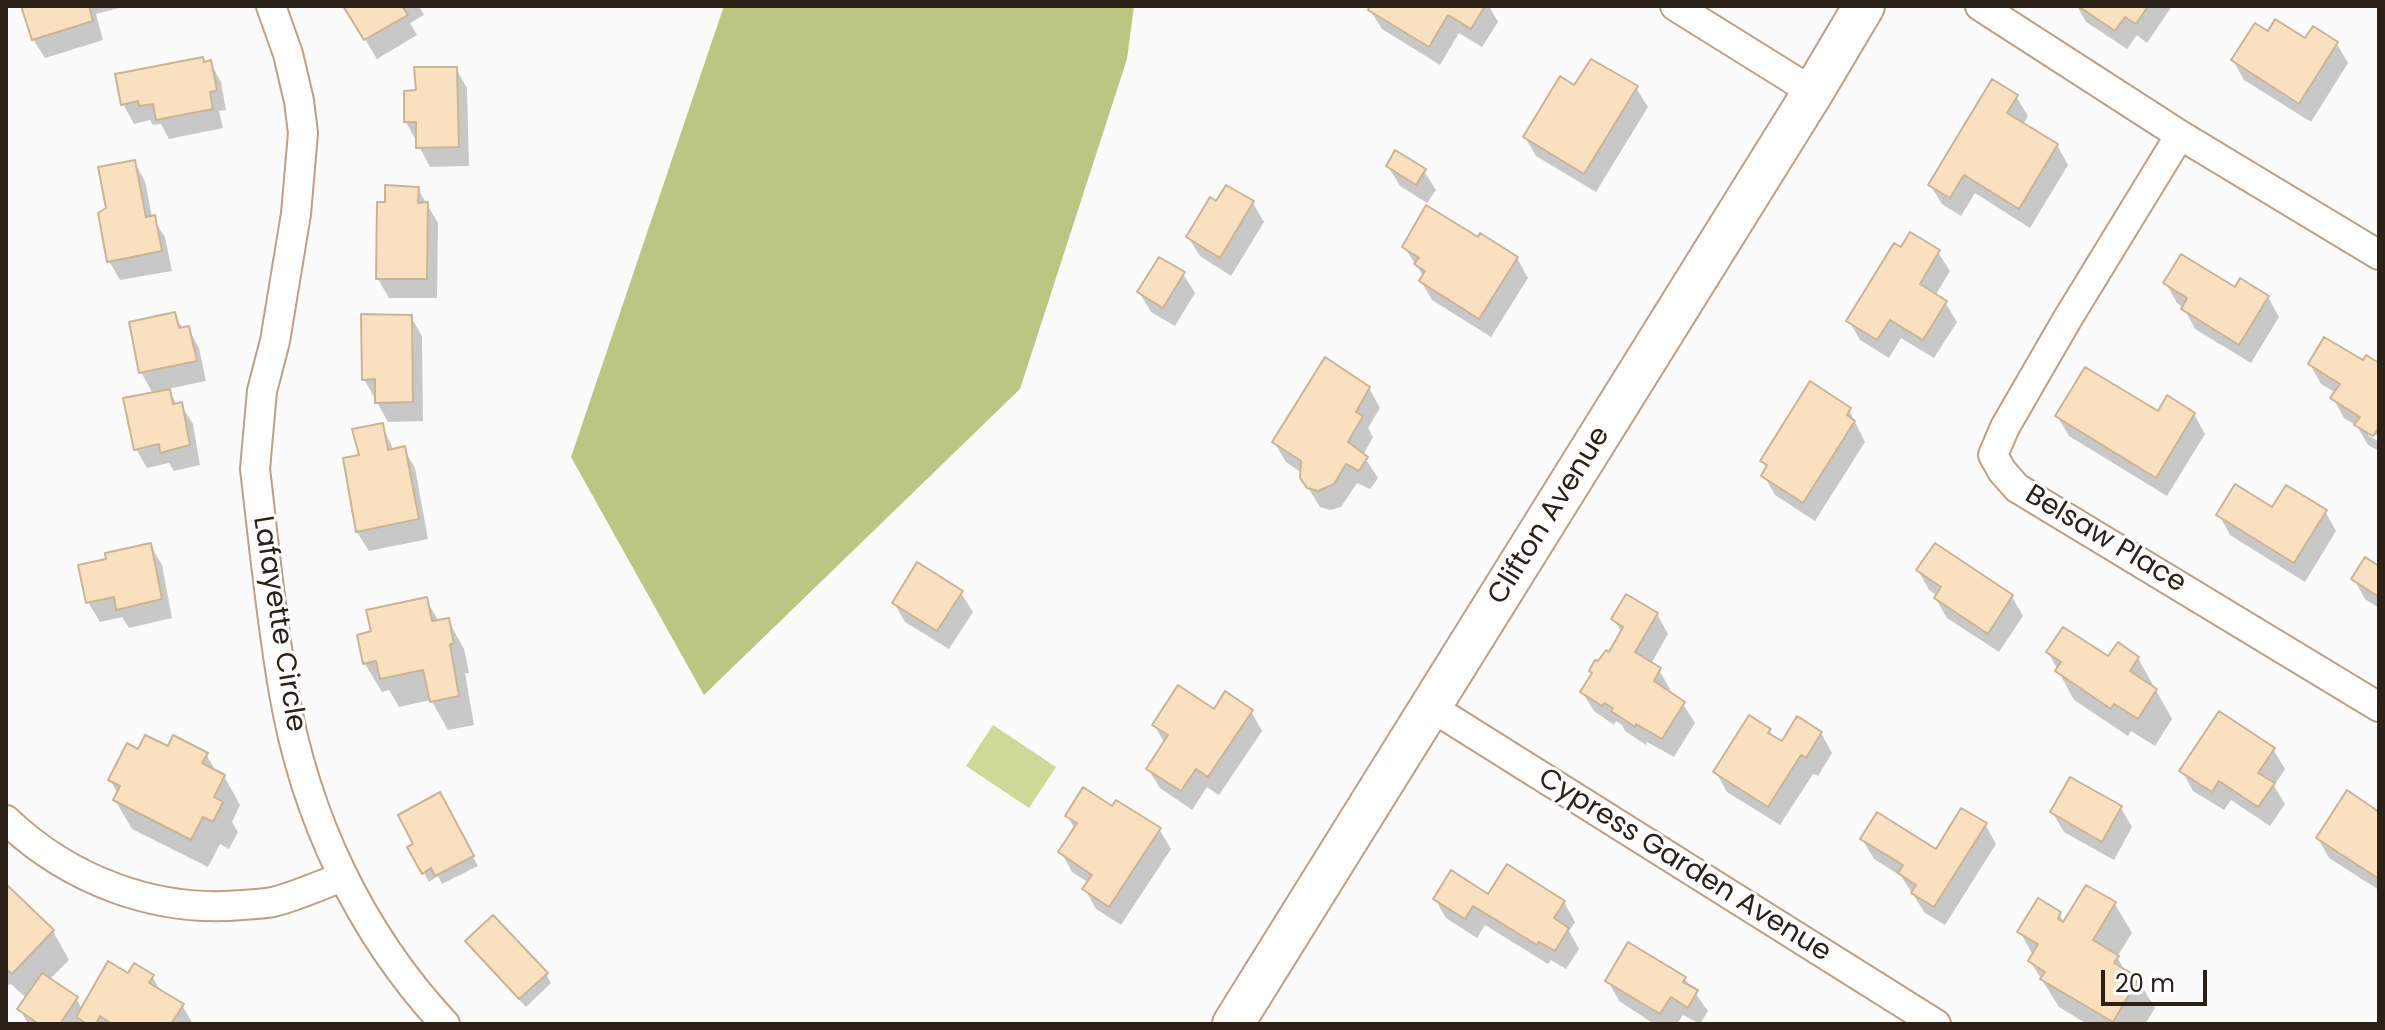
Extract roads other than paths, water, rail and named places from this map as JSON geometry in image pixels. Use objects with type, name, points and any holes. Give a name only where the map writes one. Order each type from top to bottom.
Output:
[{"type":"main road","name":"Clifton Avenue","points":[[1233,1024],[1864,6]]},
{"type":"street","name":"Lafayette Circle","points":[[271,6],[288,54],[303,133],[296,214],[255,443],[255,469],[284,695],[306,780],[343,877],[374,935],[401,974],[445,1024]]},
{"type":"street","points":[[1675,6],[1813,92]]},
{"type":"street","points":[[1980,6],[2180,135],[2379,255]]},
{"type":"street","name":"Belsaw Place","points":[[2180,135],[2052,345],[2005,427],[1993,455],[2017,488],[2379,707]]},
{"type":"street","name":"Cypress Garden Avenue","points":[[1431,707],[1936,1024]]},
{"type":"street","points":[[6,820],[31,844],[72,870],[119,890],[169,903],[220,907],[271,902],[343,877]]}]
